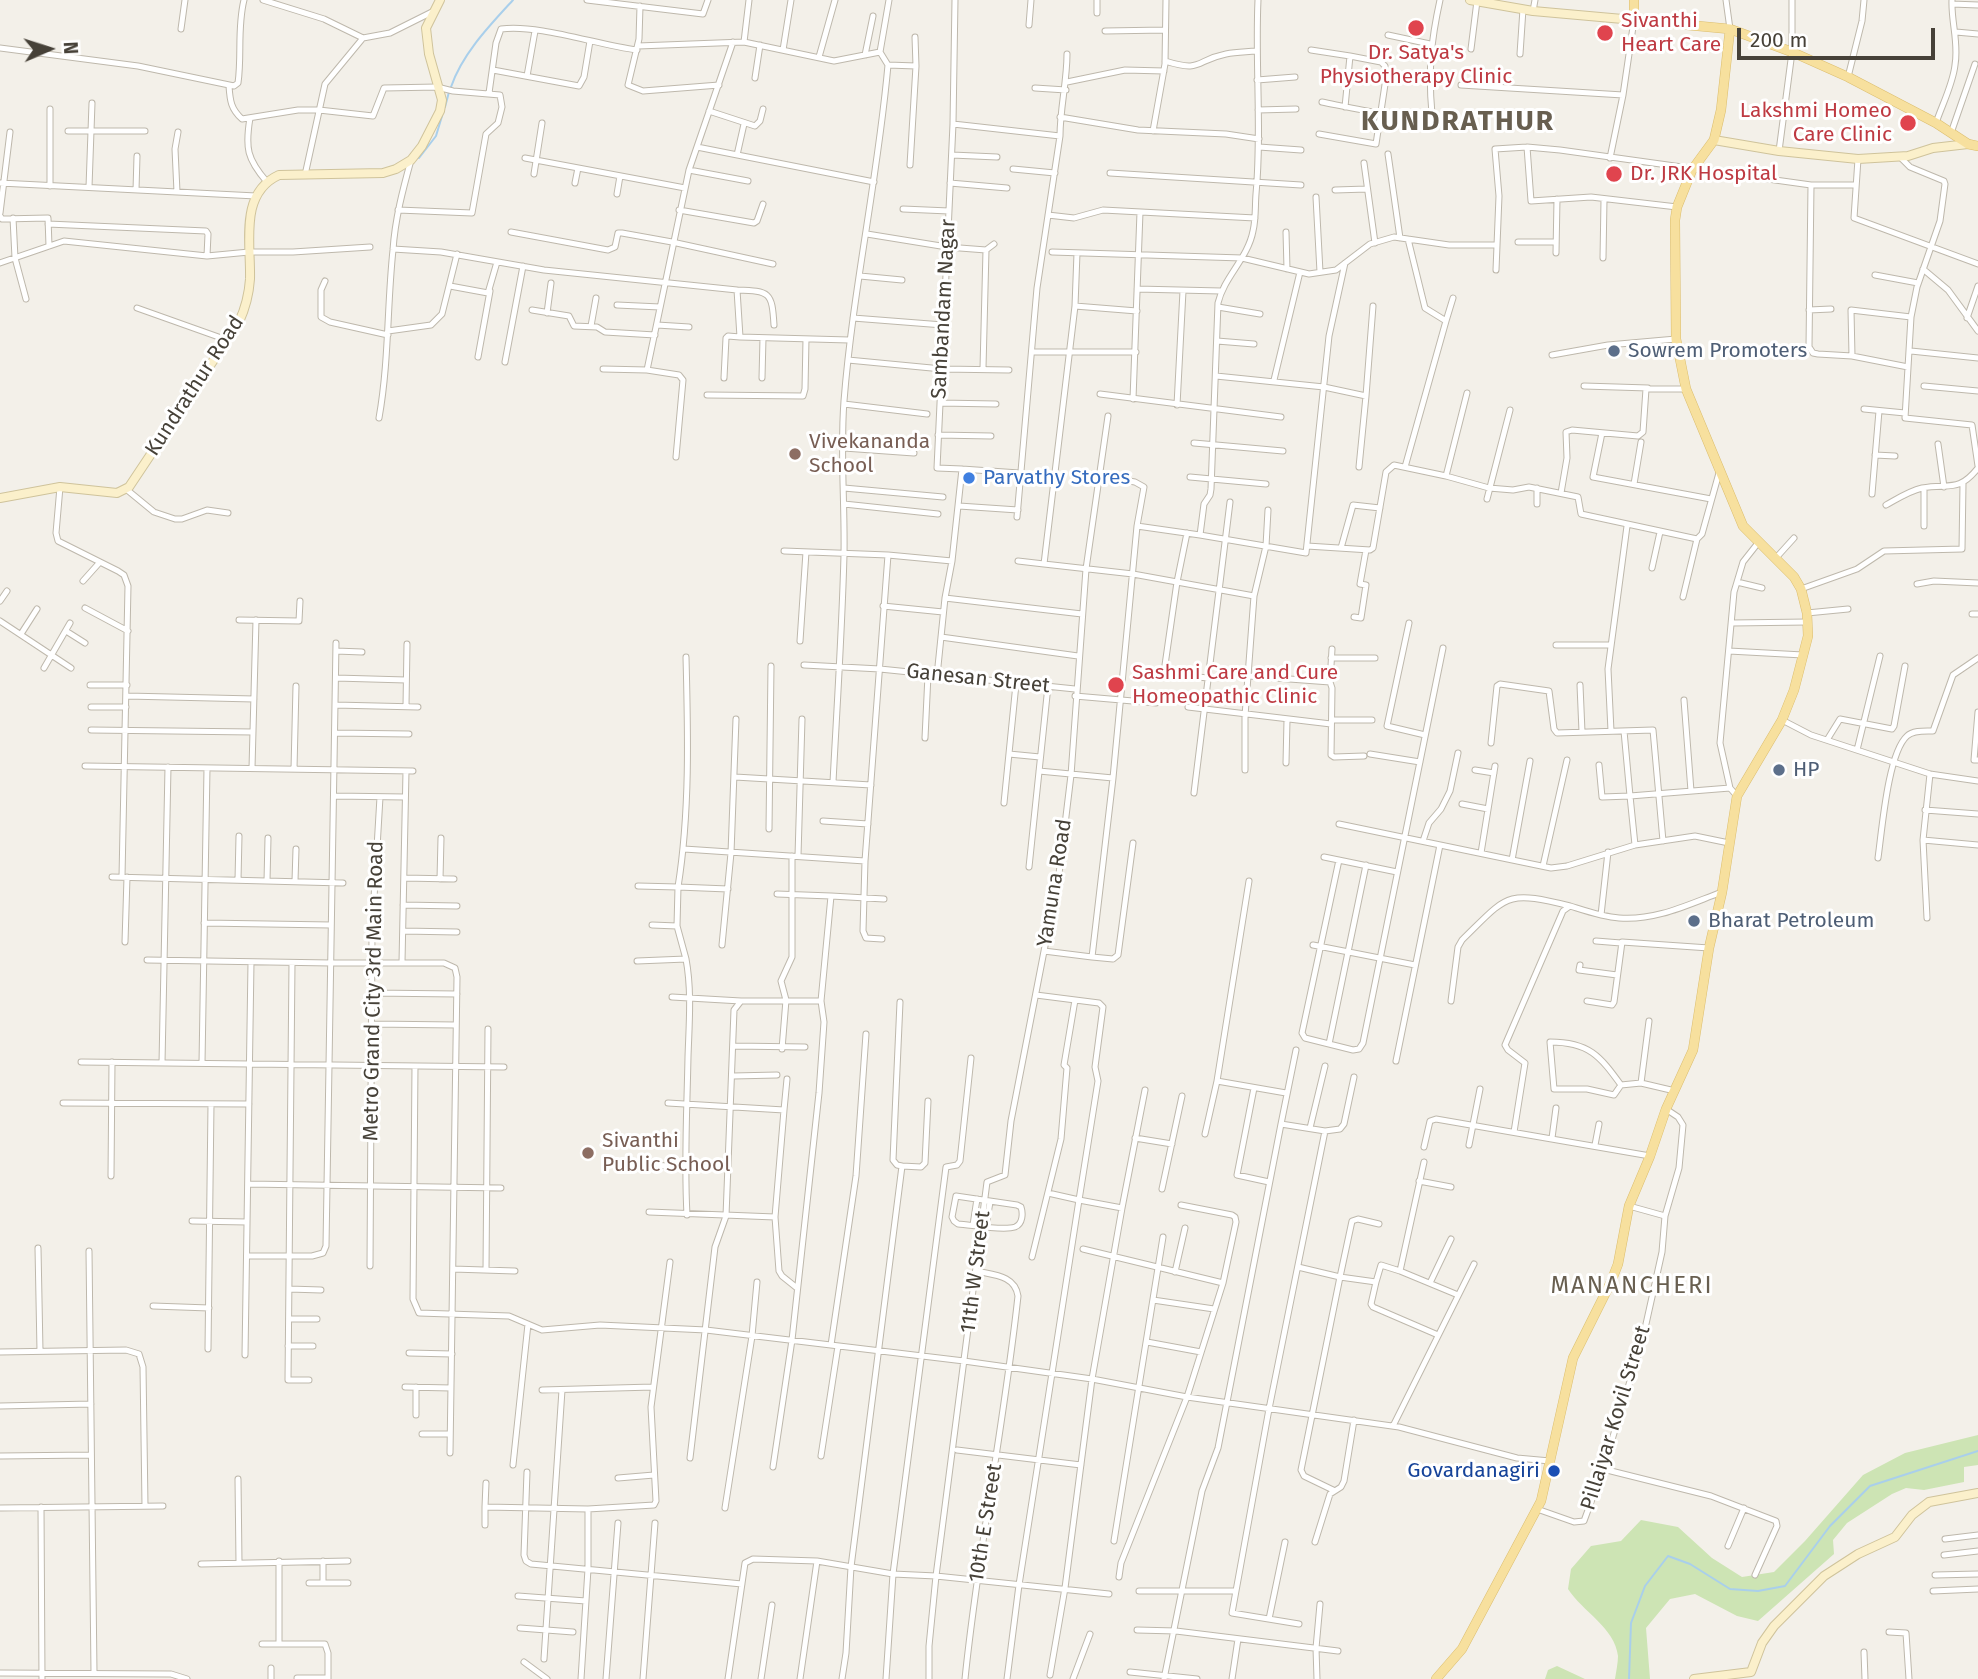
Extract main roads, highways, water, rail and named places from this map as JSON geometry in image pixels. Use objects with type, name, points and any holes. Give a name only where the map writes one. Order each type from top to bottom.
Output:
[{"type":"main road","points":[[1634,0],[1634,20],[1730,29],[1848,76],[1936,123],[1968,144],[1978,146]]},
{"type":"main road","points":[[1436,1679],[1462,1649],[1537,1509],[1573,1359],[1618,1264],[1629,1206],[1666,1109],[1693,1050],[1709,948],[1731,844],[1737,796],[1782,720],[1794,690],[1808,636],[1801,589],[1794,577],[1743,526],[1686,389],[1676,339],[1677,207],[1692,170],[1714,140],[1726,73],[1730,29]]},
{"type":"waterway","points":[[451,87],[469,52],[513,0]]},
{"type":"waterway","points":[[445,107],[449,92]]},
{"type":"waterway","points":[[419,158],[436,136],[442,116]]},
{"type":"waterway","points":[[1629,1679],[1631,1623],[1645,1586],[1668,1556],[1690,1564],[1730,1589],[1758,1591],[1785,1586],[1830,1526],[1870,1486],[1978,1451]]},
{"type":"place","name":"Dr. Satya's Physiotherapy Clinic","points":[[1416,28]]},
{"type":"place","name":"Sivanthi Heart Care","points":[[1605,33]]},
{"type":"place","name":"Lakshmi Homeo Care Clinic","points":[[1908,123]]},
{"type":"place","name":"Dr. JRK Hospital","points":[[1614,174]]},
{"type":"place","name":"Sowrem Promoters","points":[[1614,351]]},
{"type":"place","name":"Vivekananda School","points":[[795,454]]},
{"type":"place","name":"Parvathy Stores","points":[[969,478]]},
{"type":"place","name":"Sashmi Care and Cure Homeopathic Clinic","points":[[1116,685]]},
{"type":"place","name":"HP","points":[[1779,770]]},
{"type":"place","name":"Bharat Petroleum","points":[[1694,921]]},
{"type":"place","name":"Sivanthi Public School","points":[[588,1153]]},
{"type":"place","name":"Govardanagiri","points":[[1554,1471]]},
{"type":"district","name":"KUNDRATHUR","points":[[1458,122]]},
{"type":"district","name":"MANANCHERI","points":[[1632,1286]]}]
